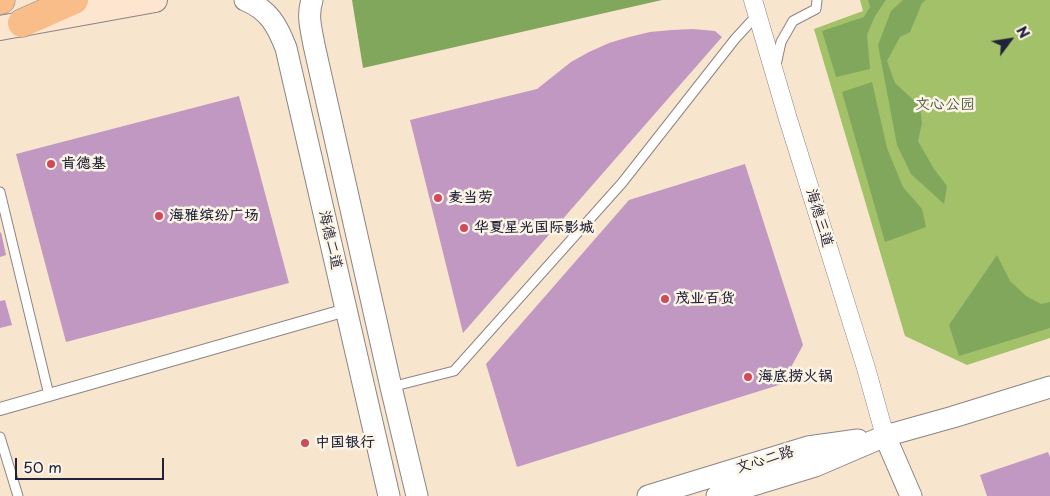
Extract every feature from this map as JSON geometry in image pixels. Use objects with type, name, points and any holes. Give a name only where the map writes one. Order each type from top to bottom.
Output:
[{"type":"main road","points":[[11,26],[74,0]]},
{"type":"main road","points":[[11,26],[155,0]]},
{"type":"street","name":"海德二道","points":[[245,0],[256,4],[270,18],[279,30],[286,48],[389,496]]},
{"type":"street","name":"海德二道","points":[[312,0],[309,10],[312,37],[390,387],[417,496]]},
{"type":"street","name":"海德三道","points":[[755,7],[866,368],[885,436],[895,496]]},
{"type":"street","points":[[0,409],[346,310]]},
{"type":"street","name":"文心二路","points":[[648,496],[808,447],[885,436],[1050,387]]},
{"type":"street","name":"海德三道","points":[[885,436],[911,496]]},
{"type":"street","name":"文心二路","points":[[717,496],[815,466],[885,436]]},
{"type":"lane","points":[[774,73],[781,42],[793,21],[816,8],[817,0]]},
{"type":"lane","points":[[390,387],[454,371],[622,183],[735,39],[755,7]]},
{"type":"lane","points":[[0,192],[49,395]]},
{"type":"lane","points":[[0,437],[18,496]]},
{"type":"green space","points":[[352,0],[662,0],[363,68]]},
{"type":"green space","name":"文心公园","points":[[860,0],[1050,0],[1050,338],[967,365],[905,336],[814,29],[863,11]]},
{"type":"green space","points":[[868,0],[886,0],[875,16],[867,35],[870,69],[836,77],[822,31],[864,17],[870,7]]},
{"type":"green space","points":[[903,0],[926,0],[922,3],[910,32],[900,37],[887,61],[895,83],[920,106],[922,123],[918,141],[934,169],[947,186],[944,204],[911,174],[897,145],[878,45],[891,11]]},
{"type":"green space","points":[[872,82],[887,148],[903,187],[922,209],[926,227],[885,242],[842,92]]},
{"type":"green space","points":[[997,255],[1010,281],[1026,296],[1041,304],[1050,302],[1050,328],[959,356],[949,325]]},
{"type":"building","points":[[693,29],[715,31],[722,37],[463,333],[410,120],[537,89],[571,62],[609,43],[650,32]]},
{"type":"building","name":"海雅缤纷广场","points":[[239,96],[289,283],[66,342],[16,154]]},
{"type":"building","name":"茂业百货","points":[[745,164],[803,345],[782,384],[517,467],[486,364],[629,200]]},
{"type":"building","points":[[0,233],[6,255],[0,257]]},
{"type":"building","points":[[5,300],[12,325],[0,328],[0,301]]},
{"type":"building","points":[[1048,452],[1050,457],[1050,496],[987,496],[980,475]]},
{"type":"place","name":"肯德基","points":[[51,164]]},
{"type":"place","name":"麦当劳","points":[[438,198]]},
{"type":"place","name":"海雅缤纷广场","points":[[159,216]]},
{"type":"place","name":"华夏星光国际影城","points":[[464,228]]},
{"type":"place","name":"茂业百货","points":[[665,299]]},
{"type":"place","name":"海底捞火锅","points":[[748,377]]},
{"type":"place","name":"中国银行","points":[[305,443]]}]
